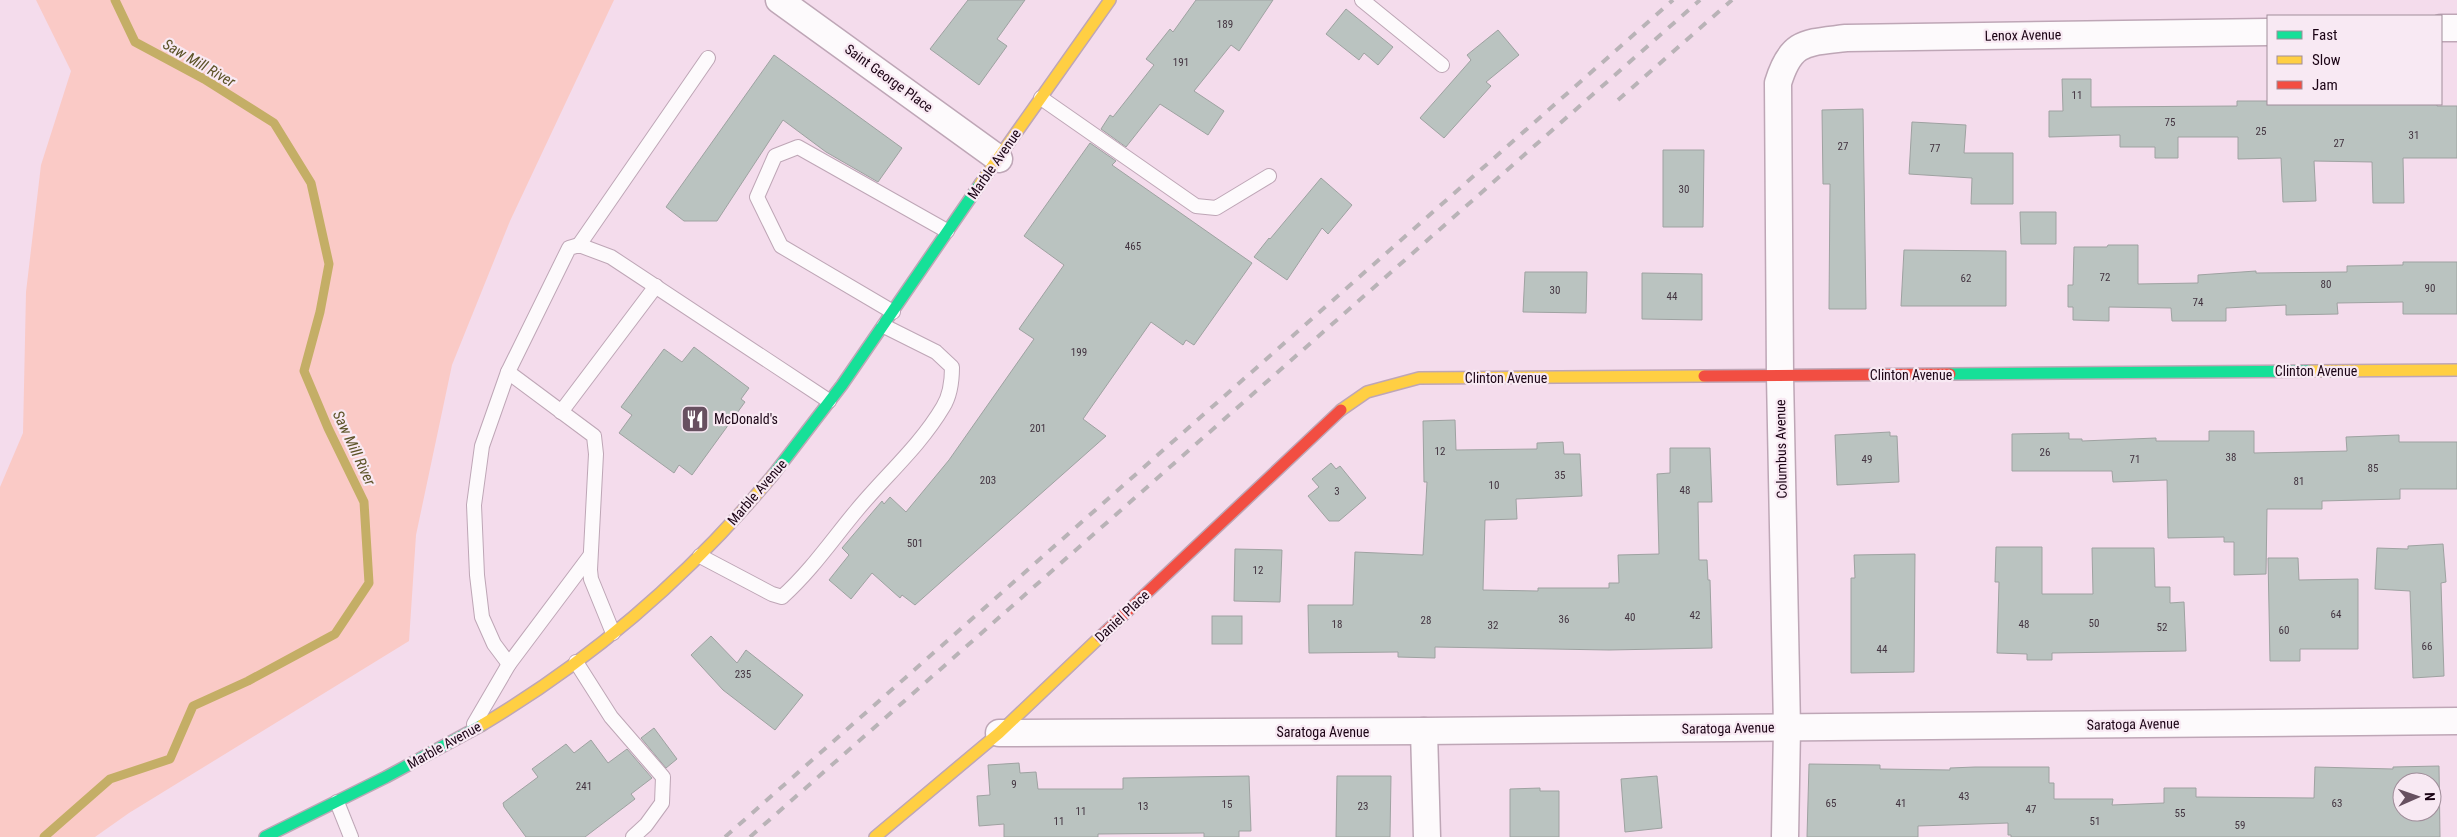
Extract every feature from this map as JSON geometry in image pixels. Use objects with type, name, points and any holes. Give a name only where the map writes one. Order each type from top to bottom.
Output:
[{"type":"street","name":"Saint George Place","points":[[779,0],[998,158]]},
{"type":"street","name":"Marble Avenue","points":[[265,837],[336,802],[470,731],[522,700],[613,633],[700,556],[774,474],[830,402],[884,326],[947,231],[1110,0]]},
{"type":"street","points":[[2442,28],[2457,28]]},
{"type":"street","name":"Lenox Avenue","points":[[1784,62],[1805,43],[1846,38],[2267,32]]},
{"type":"street","name":"Columbus Avenue","points":[[1784,62],[1778,83],[1780,376],[1786,728],[1784,837]]},
{"type":"street","name":"Clinton Avenue","points":[[1367,392],[1419,378],[2457,370]]},
{"type":"street","name":"Daniel Place","points":[[875,837],[999,733],[1334,415],[1367,392]]},
{"type":"street","name":"Saratoga Avenue","points":[[999,733],[1424,732],[2457,721]]},
{"type":"street","points":[[1424,732],[1427,837]]},
{"type":"lane","points":[[1362,0],[1442,65]]},
{"type":"lane","points":[[579,245],[708,58]]},
{"type":"lane","points":[[1041,98],[1196,206],[1216,208],[1268,176]]},
{"type":"lane","points":[[893,312],[782,246],[757,197],[775,156],[798,147],[947,231]]},
{"type":"lane","points":[[509,664],[494,644],[482,617],[477,575],[474,506],[482,446],[508,372],[569,248],[579,245],[611,257],[830,402]]},
{"type":"lane","points":[[561,412],[656,286]]},
{"type":"lane","points":[[700,556],[772,594],[782,597],[805,576],[857,509],[924,434],[945,406],[952,377],[952,366],[936,352],[884,326]]},
{"type":"lane","points":[[508,372],[594,436],[596,454],[590,556],[591,579],[613,633]]},
{"type":"lane","points":[[470,731],[509,664],[590,556]]},
{"type":"lane","points":[[576,662],[611,717],[662,777],[662,803],[646,825],[633,837]]},
{"type":"lane","points":[[336,802],[351,837]]},
{"type":"shaded area","points":[[36,0],[614,0],[510,221],[452,365],[416,535],[409,641],[129,813],[95,837],[0,837],[0,487],[23,433],[26,292],[41,165],[71,71]]},
{"type":"building","points":[[968,0],[1025,0],[997,39],[1007,46],[979,85],[930,49]]},
{"type":"building","points":[[1196,0],[1273,0],[1239,51],[1231,45],[1194,91],[1224,111],[1208,135],[1160,104],[1126,147],[1101,129],[1110,115],[1113,117],[1154,65],[1146,59],[1170,29],[1173,32]]},
{"type":"building","points":[[1346,9],[1393,47],[1378,65],[1364,53],[1359,60],[1326,34]]},
{"type":"building","points":[[1498,30],[1519,55],[1486,82],[1491,86],[1444,138],[1420,118],[1471,60],[1467,55]]},
{"type":"building","points":[[774,55],[902,148],[878,182],[826,152],[783,120],[717,221],[684,221],[666,207]]},
{"type":"building","points":[[2062,79],[2091,79],[2091,107],[2237,106],[2237,101],[2267,101],[2267,105],[2457,106],[2457,158],[2403,158],[2404,203],[2373,203],[2372,162],[2314,161],[2316,201],[2283,202],[2281,158],[2238,159],[2238,137],[2178,137],[2178,158],[2155,158],[2155,147],[2120,147],[2120,135],[2049,137],[2049,111],[2063,111]]},
{"type":"building","points":[[1863,109],[1866,309],[1829,309],[1830,184],[1823,184],[1822,110]]},
{"type":"building","points":[[1912,122],[1966,125],[1964,153],[2013,153],[2013,204],[1971,204],[1972,178],[1909,174]]},
{"type":"building","points":[[1090,143],[1116,161],[1112,165],[1252,263],[1194,345],[1186,340],[1183,345],[1151,322],[1083,419],[1106,436],[915,605],[902,595],[900,598],[872,573],[851,599],[829,580],[849,555],[842,548],[882,501],[884,504],[890,497],[906,512],[949,460],[1034,339],[1019,329],[1064,265],[1024,236]]},
{"type":"building","points":[[1663,150],[1704,150],[1703,227],[1663,227]]},
{"type":"building","points":[[1321,178],[1352,205],[1328,234],[1322,228],[1287,280],[1254,257]]},
{"type":"building","points":[[2020,212],[2056,212],[2056,244],[2021,244]]},
{"type":"building","points":[[2108,245],[2138,245],[2138,284],[2198,283],[2198,275],[2256,271],[2256,273],[2347,272],[2347,266],[2403,265],[2403,262],[2457,262],[2457,314],[2403,314],[2403,302],[2337,303],[2338,314],[2286,315],[2286,305],[2226,308],[2226,321],[2172,321],[2171,308],[2109,307],[2109,321],[2073,320],[2073,307],[2068,307],[2068,285],[2073,285],[2074,247],[2107,247]]},
{"type":"building","points":[[1904,250],[2006,251],[2006,306],[1901,306]]},
{"type":"building","points":[[1525,272],[1587,272],[1586,313],[1523,312]]},
{"type":"building","points":[[1642,273],[1702,274],[1702,320],[1642,319]]},
{"type":"building","points":[[694,347],[749,388],[741,399],[745,402],[692,475],[679,465],[674,473],[619,433],[632,415],[621,407],[664,349],[682,362]]},
{"type":"building","points":[[1455,420],[1456,450],[1537,449],[1537,443],[1563,442],[1564,454],[1580,454],[1582,496],[1516,499],[1517,519],[1485,520],[1483,590],[1538,591],[1538,588],[1609,588],[1609,583],[1619,583],[1618,555],[1659,554],[1657,474],[1670,473],[1670,448],[1710,448],[1712,502],[1698,502],[1699,560],[1707,560],[1708,580],[1710,580],[1712,648],[1609,650],[1435,647],[1435,658],[1398,657],[1398,652],[1309,653],[1308,605],[1353,605],[1355,552],[1423,555],[1427,482],[1424,482],[1423,421]]},
{"type":"building","points":[[2209,431],[2254,431],[2254,453],[2347,451],[2346,437],[2399,435],[2399,442],[2457,442],[2457,489],[2400,489],[2400,499],[2322,501],[2322,509],[2267,509],[2266,574],[2234,575],[2234,542],[2224,542],[2224,537],[2168,538],[2167,480],[2113,482],[2112,471],[2012,471],[2012,434],[2069,433],[2069,439],[2082,439],[2082,441],[2156,438],[2156,441],[2209,441]]},
{"type":"building","points":[[1890,432],[1890,436],[1897,436],[1899,482],[1837,485],[1835,435]]},
{"type":"building","points":[[1331,463],[1336,469],[1340,466],[1366,498],[1339,521],[1329,521],[1308,496],[1319,487],[1312,479]]},
{"type":"building","points":[[2443,544],[2446,582],[2441,583],[2444,676],[2413,678],[2410,591],[2375,589],[2377,548],[2408,549],[2408,546]]},
{"type":"building","points":[[1996,547],[2042,547],[2042,594],[2093,594],[2092,548],[2154,548],[2155,587],[2170,587],[2170,603],[2184,602],[2186,651],[2052,653],[2052,660],[2027,660],[2027,654],[1997,653],[1999,582],[1995,582]]},
{"type":"building","points":[[1235,549],[1282,550],[1280,602],[1234,601]]},
{"type":"building","points":[[1915,554],[1914,672],[1851,673],[1851,578],[1855,578],[1854,555]]},
{"type":"building","points":[[2268,558],[2298,558],[2299,580],[2358,579],[2358,649],[2300,649],[2300,661],[2270,661]]},
{"type":"building","points":[[1212,616],[1242,616],[1242,644],[1212,644]]},
{"type":"building","points":[[711,636],[737,663],[746,650],[803,695],[775,730],[723,690],[691,655]]},
{"type":"building","points":[[654,728],[677,759],[666,768],[641,738]]},
{"type":"building","points":[[591,740],[608,763],[627,749],[652,778],[631,794],[635,799],[585,837],[526,837],[503,803],[538,777],[532,769],[566,744],[574,753]]},
{"type":"building","points":[[1019,763],[1020,773],[1036,772],[1038,789],[1123,789],[1123,778],[1249,776],[1251,831],[1239,831],[1239,837],[1204,837],[1204,833],[1098,834],[1098,837],[1004,837],[1004,824],[979,826],[977,796],[990,795],[988,765]]},
{"type":"building","points":[[1809,764],[1880,765],[1880,769],[1950,770],[1950,768],[1975,767],[2049,767],[2049,783],[2054,783],[2054,799],[2113,799],[2112,805],[2164,803],[2164,788],[2196,788],[2196,797],[2314,798],[2315,767],[2393,769],[2393,767],[2439,766],[2439,772],[2392,772],[2392,822],[2440,822],[2440,837],[2011,837],[2011,835],[2008,835],[2008,823],[1918,826],[1918,837],[1807,837]]},
{"type":"building","points":[[1337,776],[1391,776],[1390,837],[1336,837]]},
{"type":"building","points":[[1657,776],[1662,828],[1625,832],[1621,779]]},
{"type":"building","points":[[1540,788],[1540,791],[1559,791],[1559,837],[1510,837],[1510,789]]},
{"type":"waterway","name":"Saw Mill River","points":[[44,837],[110,779],[170,759],[193,706],[248,681],[335,634],[369,583],[364,502],[328,428],[304,371],[320,312],[329,264],[311,183],[274,123],[204,79],[135,42],[115,0]]},
{"type":"railway","points":[[725,837],[1673,0]]},
{"type":"railway","points":[[750,837],[1700,0]]},
{"type":"railway","points":[[1618,100],[1732,0]]},
{"type":"traffic: fast","points":[[773,475],[842,385],[980,184]]},
{"type":"traffic: fast","points":[[1950,374],[2310,371]]},
{"type":"traffic: fast","points":[[265,837],[386,777],[482,725]]},
{"type":"traffic: slow","points":[[980,184],[1110,0]]},
{"type":"traffic: slow","points":[[2310,371],[2457,370]]},
{"type":"traffic: slow","points":[[1341,410],[1367,392],[1419,378],[1704,376]]},
{"type":"traffic: slow","points":[[482,725],[563,672],[638,612],[709,547],[773,475]]},
{"type":"traffic: slow","points":[[875,837],[999,733],[1100,637]]},
{"type":"traffic: jam","points":[[1704,376],[1950,374]]},
{"type":"traffic: jam","points":[[1100,637],[1341,410]]},
{"type":"place","name":"McDonald's","points":[[695,419]]}]
